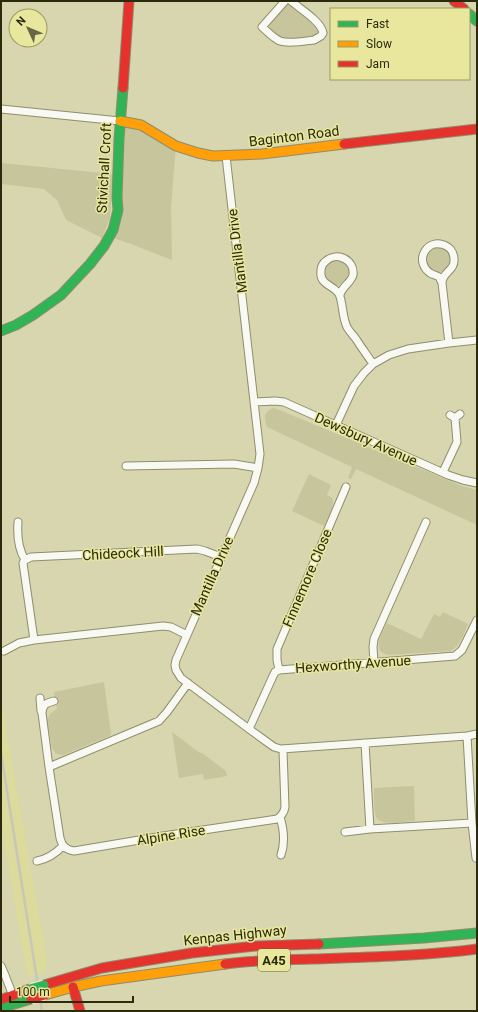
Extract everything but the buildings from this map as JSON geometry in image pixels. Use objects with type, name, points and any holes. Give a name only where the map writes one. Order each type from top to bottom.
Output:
[{"type":"main road","name":"Stivichall Croft","points":[[1,331],[16,325],[33,315],[61,295],[90,264],[110,237],[117,216],[120,121],[129,1]]},
{"type":"main road","points":[[454,1],[463,8]]},
{"type":"main road","name":"Baginton Road","points":[[120,121],[141,125],[176,146],[190,151],[205,155],[226,156],[262,154],[477,129]]},
{"type":"main road","name":"Kenpas Highway","points":[[1,999],[102,968],[192,953],[256,946],[346,943],[477,933]]},
{"type":"main road","points":[[424,938],[456,942],[477,940]]},
{"type":"main road","name":"Kenpas Highway","points":[[1,1008],[73,987],[101,981],[231,964],[280,960],[406,956],[477,949]]},
{"type":"main road","points":[[73,987],[80,1011]]},
{"type":"street","points":[[285,1],[262,27],[276,39],[286,42],[314,40],[321,36],[323,33],[318,24],[291,1]]},
{"type":"street","points":[[1,109],[120,121]]},
{"type":"street","name":"Mantilla Drive","points":[[226,156],[260,448],[260,460],[254,483],[175,665],[176,672],[188,683],[249,729],[276,748],[283,750]]},
{"type":"street","points":[[442,283],[439,277],[430,273],[423,263],[425,252],[428,248],[435,244],[450,248],[454,255],[454,264],[449,272],[443,277],[442,283],[449,343]]},
{"type":"street","points":[[340,295],[324,282],[321,275],[324,262],[336,256],[347,260],[350,263],[352,270],[351,280],[341,291],[340,295],[347,327],[373,364]]},
{"type":"street","points":[[336,425],[354,386],[373,364],[389,355],[408,349],[477,340]]},
{"type":"street","name":"Dewsbury Avenue","points":[[254,402],[280,401],[443,472],[463,480],[477,483]]},
{"type":"street","points":[[443,472],[457,442],[455,415]]},
{"type":"street","points":[[126,466],[234,464],[258,468]]},
{"type":"street","name":"Finnemore Close","points":[[279,670],[276,654],[277,649],[346,487]]},
{"type":"street","points":[[18,522],[17,532],[22,555],[25,560],[23,566],[34,640]]},
{"type":"street","points":[[374,662],[374,639],[426,522]]},
{"type":"street","name":"Chideock Hill","points":[[25,560],[31,557],[197,549],[221,557]]},
{"type":"street","name":"Hexworthy Avenue","points":[[249,729],[275,672],[279,670],[455,656],[462,650],[477,622]]},
{"type":"street","points":[[4,651],[19,643],[34,640],[163,626],[171,627],[187,635]]},
{"type":"street","points":[[49,767],[159,721],[188,683]]},
{"type":"street","points":[[37,861],[51,856],[63,846],[60,838],[40,698]]},
{"type":"street","points":[[42,713],[45,704],[54,701]]},
{"type":"street","points":[[280,855],[283,850],[284,842],[283,828],[280,818],[284,812],[283,750],[472,736],[477,734]]},
{"type":"street","points":[[467,736],[472,823],[476,858]]},
{"type":"street","points":[[365,743],[370,829]]},
{"type":"street","name":"Alpine Rise","points":[[63,846],[74,850],[280,818]]},
{"type":"street","points":[[345,832],[370,829],[472,823]]},
{"type":"street","points":[[1,966],[13,996]]},
{"type":"shaded area","points":[[1,701],[47,961],[43,974],[28,976],[1,820]]},
{"type":"green space","points":[[288,3],[315,24],[318,32],[316,35],[306,39],[282,39],[272,32],[269,26]]},
{"type":"green space","points":[[120,121],[176,146],[171,208],[172,260],[110,237],[113,230]]},
{"type":"green space","points":[[1,163],[113,174],[110,218],[102,238],[66,220],[57,200],[44,189],[1,184]]},
{"type":"green space","points":[[438,246],[447,250],[451,259],[447,268],[438,272],[429,268],[425,259],[429,250]]},
{"type":"green space","points":[[337,259],[346,263],[350,272],[346,281],[337,285],[328,281],[324,272],[328,263]]},
{"type":"green space","points":[[273,408],[462,486],[477,490],[477,525],[356,469],[351,479],[348,478],[352,467],[267,427],[265,416],[267,412]]},
{"type":"green space","points":[[309,474],[331,485],[327,495],[332,498],[333,504],[324,526],[292,511]]},
{"type":"green space","points":[[443,612],[468,624],[461,639],[450,651],[389,655],[380,650],[380,637],[387,623],[421,639],[434,614],[440,617]]},
{"type":"green space","points":[[104,682],[111,734],[63,755],[56,754],[52,748],[47,720],[50,714],[57,709],[54,692]]},
{"type":"green space","points":[[172,732],[226,771],[227,776],[204,780],[203,774],[179,778]]},
{"type":"green space","points":[[414,786],[415,821],[388,823],[379,820],[376,817],[374,807],[374,788]]},
{"type":"railway","points":[[1,753],[42,1011]]},
{"type":"traffic: fast","points":[[470,15],[477,21]]},
{"type":"traffic: fast","points":[[1,331],[16,325],[33,315],[61,295],[90,264],[104,246],[113,230],[118,210],[119,139],[123,88]]},
{"type":"traffic: fast","points":[[319,944],[424,938],[477,933]]},
{"type":"traffic: fast","points":[[30,989],[44,985]]},
{"type":"traffic: fast","points":[[1,1008],[31,999]]},
{"type":"traffic: slow","points":[[120,121],[141,125],[176,146],[213,156],[262,154],[344,144]]},
{"type":"traffic: slow","points":[[45,995],[101,981],[225,964]]},
{"type":"traffic: jam","points":[[123,88],[129,1]]},
{"type":"traffic: jam","points":[[454,1],[463,8]]},
{"type":"traffic: jam","points":[[344,144],[477,129]]},
{"type":"traffic: jam","points":[[44,985],[102,968],[192,953],[256,946],[319,944]]},
{"type":"traffic: jam","points":[[225,964],[269,960],[416,955],[477,949]]},
{"type":"traffic: jam","points":[[73,987],[80,1011]]},
{"type":"traffic: jam","points":[[3,999],[30,989]]},
{"type":"traffic: jam","points":[[31,999],[45,995]]}]
